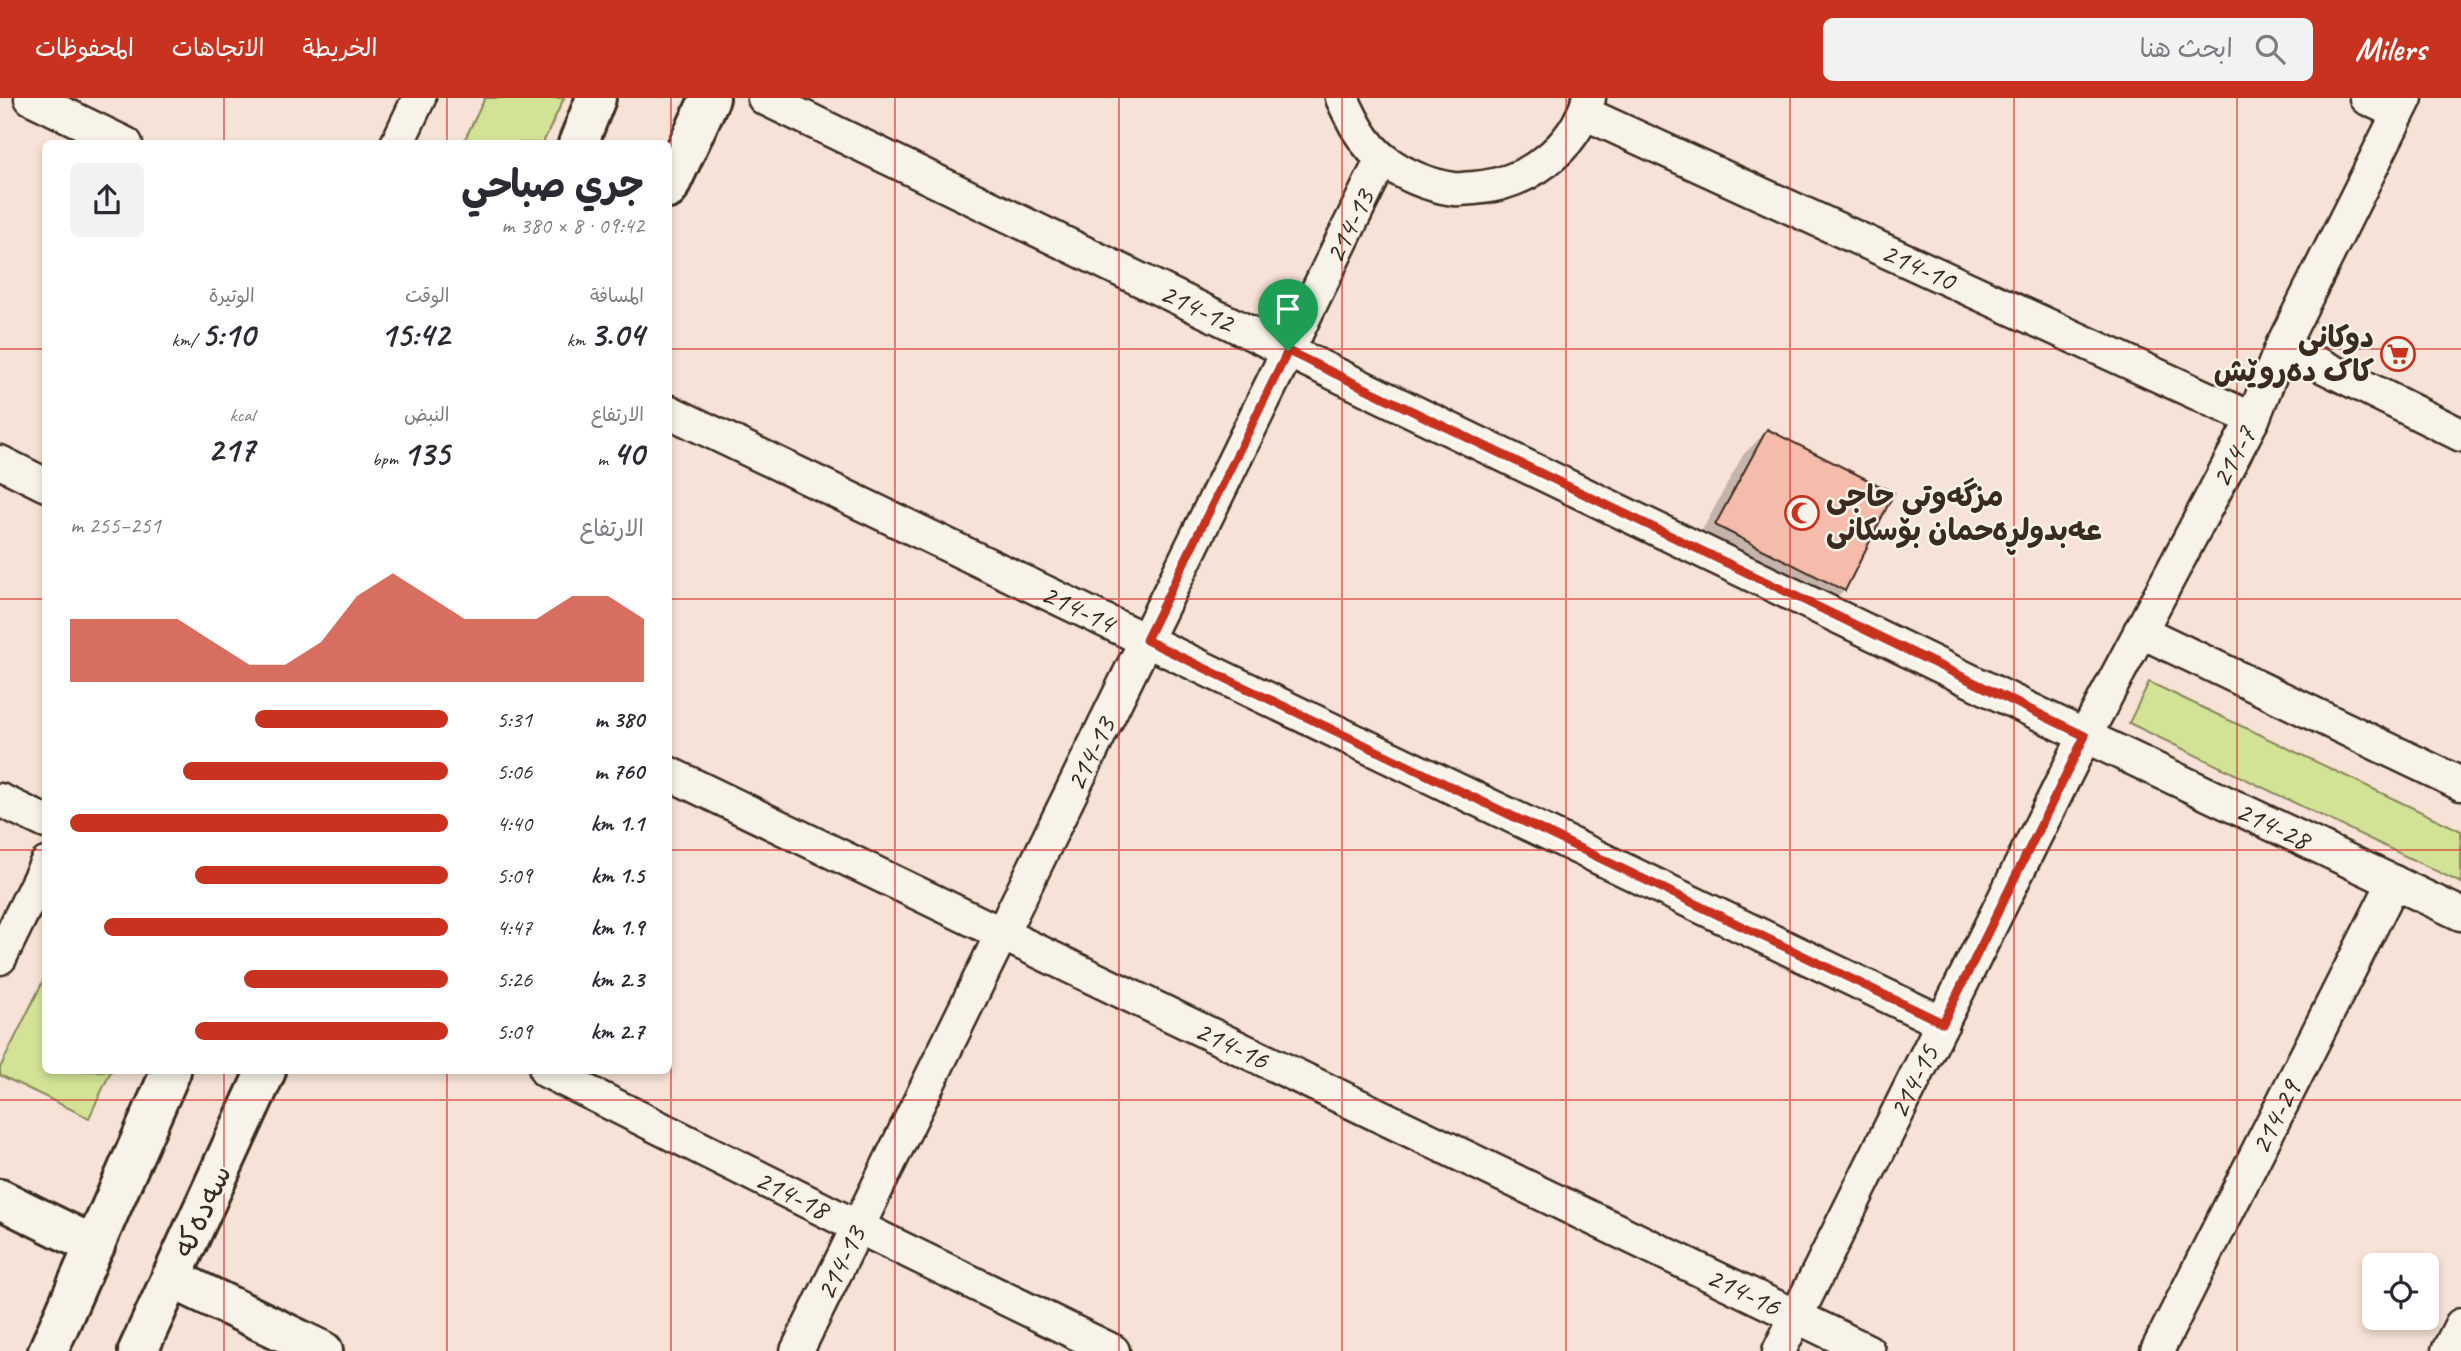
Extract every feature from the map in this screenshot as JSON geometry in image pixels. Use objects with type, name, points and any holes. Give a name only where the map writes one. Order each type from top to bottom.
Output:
[{"type":"main road","points":[[580,140],[596,98]]},
{"type":"main road","points":[[672,179],[710,98]]},
{"type":"main road","points":[[48,1351],[170,1074]]},
{"type":"main road","name":"سەدەکە","points":[[138,1351],[265,1074]]},
{"type":"main road","points":[[0,1199],[95,1246]]},
{"type":"main road","points":[[171,1278],[323,1351]]},
{"type":"street","points":[[31,98],[118,140]]},
{"type":"street","points":[[399,140],[419,98]]},
{"type":"street","name":"214-12","points":[[764,98],[2085,736]]},
{"type":"street","points":[[1342,98],[1358,131],[1382,159],[1417,179],[1455,189],[1494,186],[1532,172],[1563,147],[1586,106]]},
{"type":"street","points":[[2366,98],[2402,106]]},
{"type":"street","name":"214-10","points":[[1586,106],[2253,419]]},
{"type":"street","name":"214-7","points":[[2085,736],[2253,419],[2282,346],[2402,106]]},
{"type":"street","name":"214-13","points":[[797,1351],[1382,159]]},
{"type":"street","points":[[2282,346],[2461,435]]},
{"type":"street","name":"214-14","points":[[672,413],[1943,1023]]},
{"type":"street","points":[[0,462],[42,483]]},
{"type":"street","points":[[2140,631],[2461,784]]},
{"type":"street","name":"214-28","points":[[2085,736],[2461,914]]},
{"type":"street","name":"214-15","points":[[1779,1351],[2085,736]]},
{"type":"street","name":"214-16","points":[[672,775],[1868,1351]]},
{"type":"street","points":[[0,800],[42,819]]},
{"type":"street","points":[[0,958],[42,872]]},
{"type":"street","name":"214-29","points":[[2157,1351],[2395,882]]},
{"type":"street","name":"214-18","points":[[552,1074],[1113,1351]]},
{"type":"street","points":[[2448,1351],[2461,1325]]},
{"type":"green space","points":[[485,98],[564,98],[544,140],[464,140]]},
{"type":"green space","points":[[2149,682],[2461,831],[2461,883],[2129,723]]},
{"type":"green space","points":[[42,983],[42,1074],[110,1074],[89,1118],[0,1075],[0,1068]]},
{"type":"building","points":[[1767,429],[1894,493],[1845,591],[1715,525]]},
{"type":"place","name":"دوکانی کاک دەروێش","points":[[2398,354]]},
{"type":"place","name":"مزگەوتی حاجی عەبدولڕەحمان بۆسکانی","points":[[1802,513]]},
{"type":"route","points":[[1288,351],[2085,736],[1943,1023],[1146,640],[1288,351]]}]
